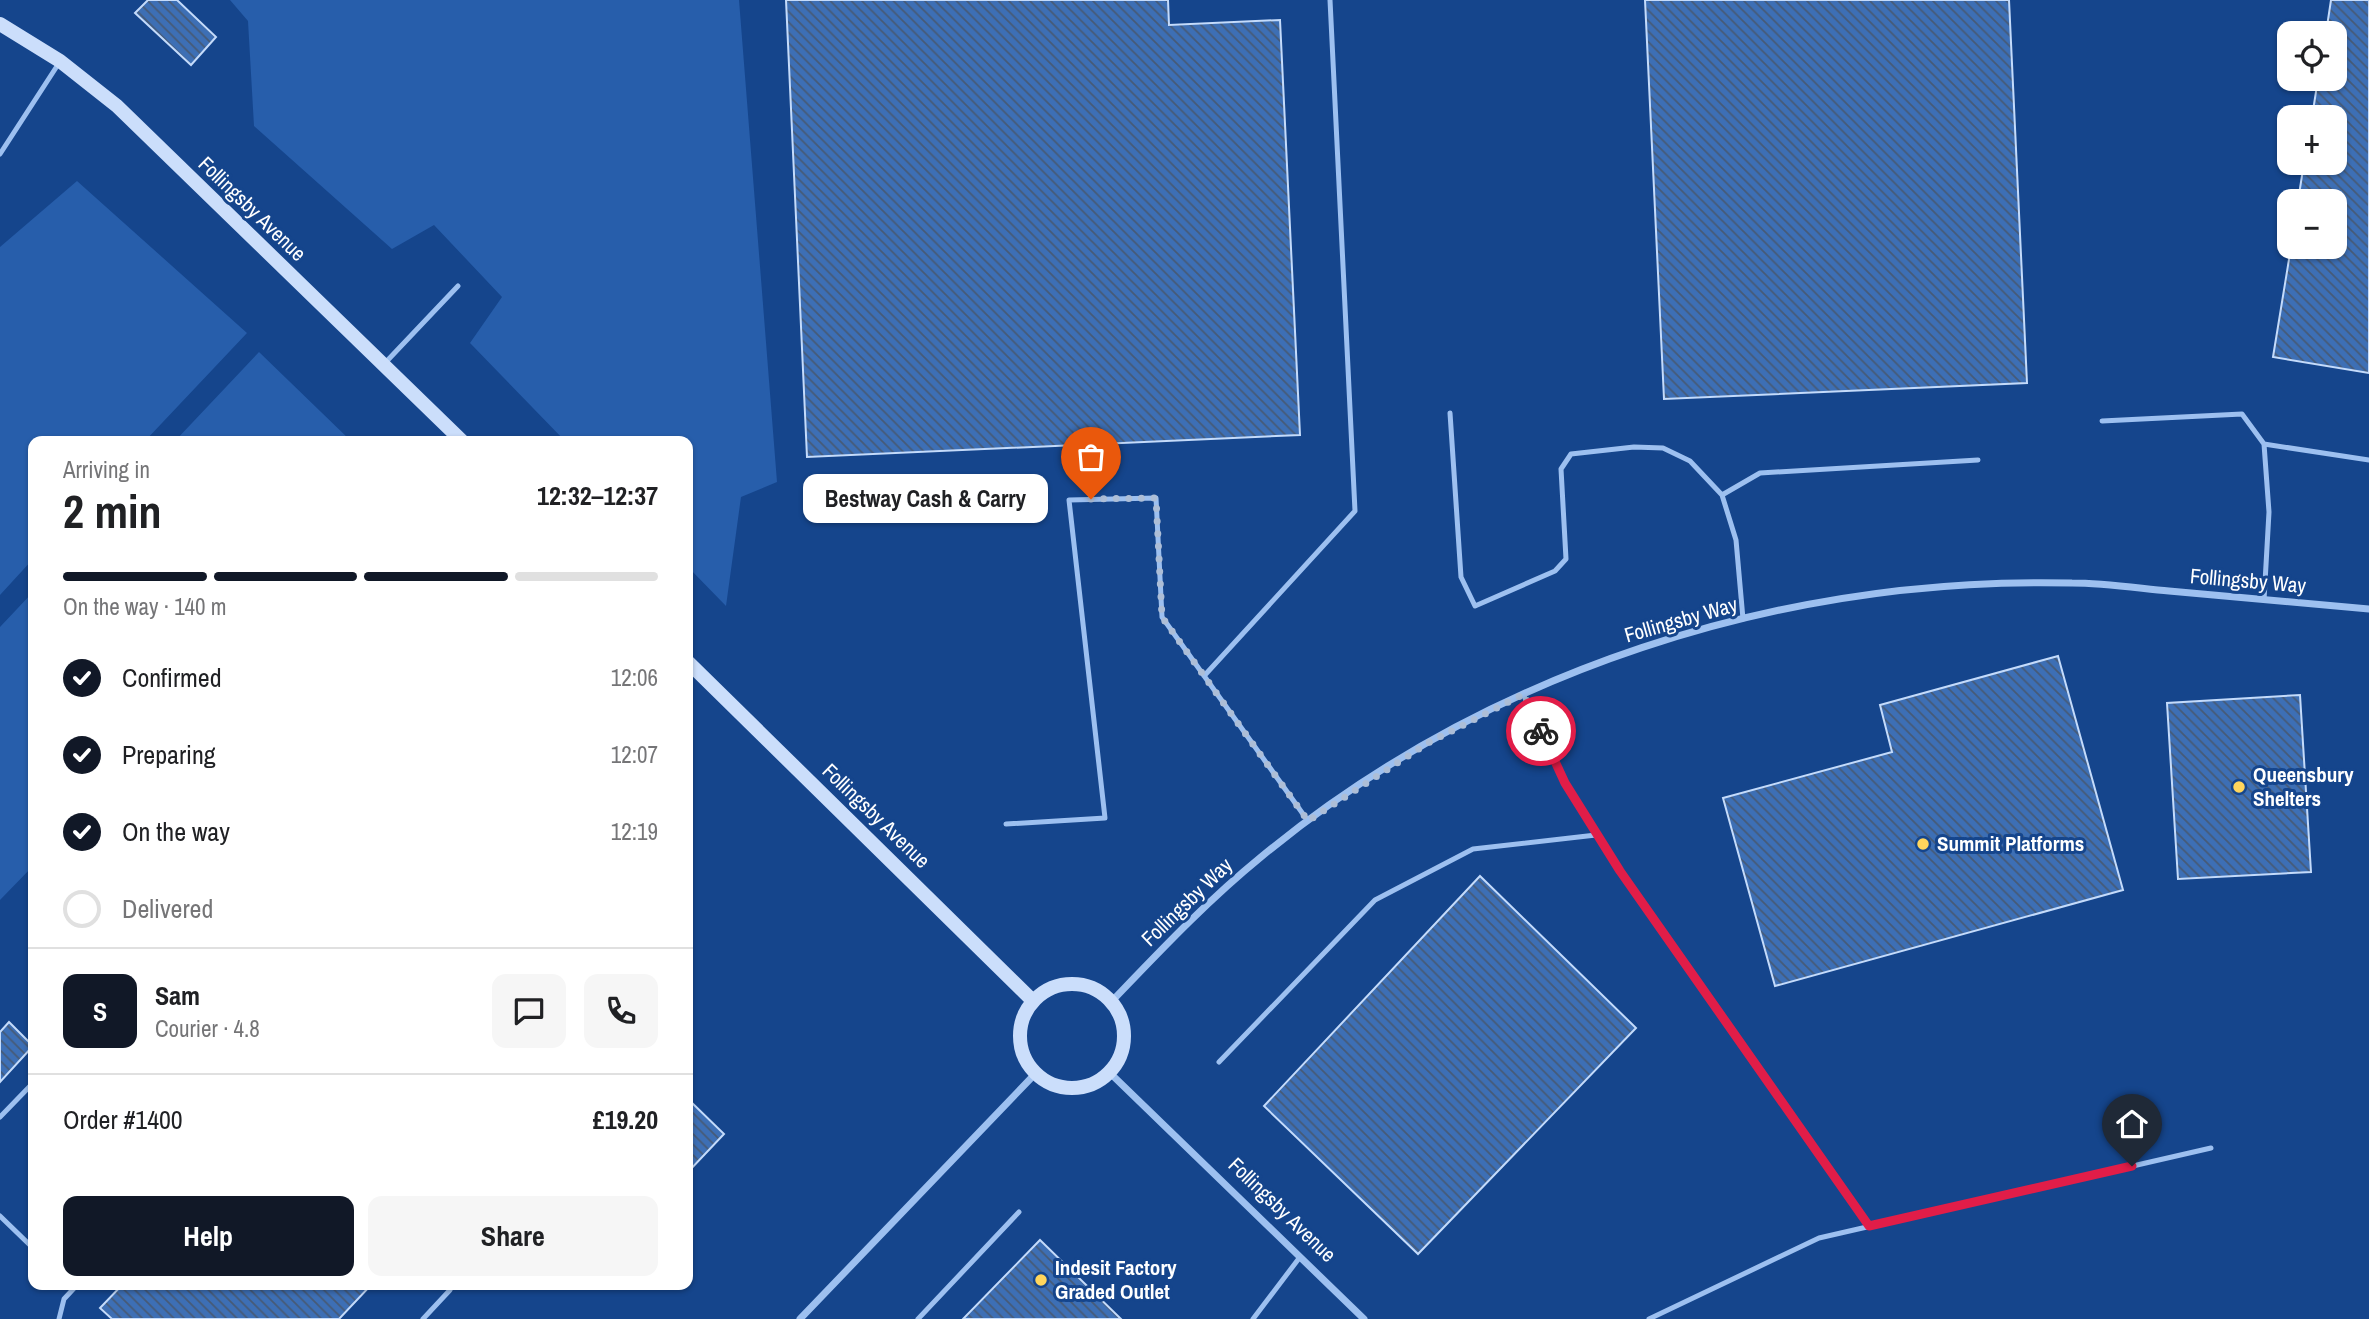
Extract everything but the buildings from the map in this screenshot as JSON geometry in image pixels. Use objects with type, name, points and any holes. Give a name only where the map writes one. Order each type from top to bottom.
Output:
[{"type":"street","name":"Follingsby Avenue","points":[[0,24],[61,61],[117,106],[457,436]]},
{"type":"street","name":"Follingsby Way","points":[[1112,1001],[1192,917],[1262,856],[1308,821],[1428,743],[1566,675],[1678,635],[1815,602],[1946,585],[2073,583],[2369,609]]},
{"type":"street","name":"Follingsby Avenue","points":[[693,673],[1033,1002]]},
{"type":"street","points":[[1070,984],[1090,987],[1112,1001],[1125,1033],[1122,1054],[1110,1073],[1096,1083],[1076,1089],[1055,1086],[1035,1073],[1026,1060],[1020,1040],[1023,1017],[1033,1002],[1050,989],[1070,984]]},
{"type":"street","points":[[800,1319],[1035,1073]]},
{"type":"street","name":"Follingsby Avenue","points":[[1110,1073],[1364,1319]]},
{"type":"lane","points":[[1204,676],[1355,511],[1330,0]]},
{"type":"lane","points":[[0,154],[61,61]]},
{"type":"lane","points":[[384,365],[457,286]]},
{"type":"lane","points":[[1450,413],[1461,577],[1475,606],[1555,571],[1566,559],[1561,469],[1571,454],[1634,447],[1663,448],[1690,461],[1722,495],[1736,540],[1742,619]]},
{"type":"lane","points":[[2102,421],[2242,414],[2263,444],[2269,512],[2264,600]]},
{"type":"lane","points":[[2263,444],[2369,460]]},
{"type":"lane","points":[[1722,495],[1760,473],[1979,460]]},
{"type":"lane","points":[[1006,824],[1105,818],[1069,500],[1156,498],[1162,617],[1308,821]]},
{"type":"lane","points":[[1524,694],[1565,783],[1597,835],[1869,1226]]},
{"type":"lane","points":[[1219,1062],[1375,900],[1473,849],[1597,835]]},
{"type":"lane","points":[[0,1117],[28,1088]]},
{"type":"lane","points":[[1649,1319],[1819,1238],[2211,1148]]},
{"type":"lane","points":[[918,1319],[1019,1212]]},
{"type":"lane","points":[[0,1216],[28,1243]]},
{"type":"lane","points":[[1253,1319],[1300,1256]]},
{"type":"lane","points":[[59,1319],[64,1299],[70,1290]]},
{"type":"lane","points":[[423,1319],[450,1290]]},
{"type":"shaded area","points":[[230,0],[739,0],[777,482],[741,497],[726,606],[693,572],[693,436],[560,436],[470,343],[502,297],[434,225],[392,249],[254,126],[248,21]]},
{"type":"shaded area","points":[[77,181],[247,333],[150,436],[28,436],[28,564],[0,595],[0,247]]},
{"type":"shaded area","points":[[259,352],[346,436],[180,436]]},
{"type":"shaded area","points":[[28,597],[28,871],[0,900],[0,627]]},
{"type":"way so far","points":[[1091,499],[1156,498],[1162,617],[1308,821],[1336,800],[1428,743],[1524,694],[1541,731]]},
{"type":"place","name":"Bestway Cash & Carry","points":[[1091,499]]},
{"type":"place","name":"Queensbury Shelters","points":[[2239,787]]},
{"type":"place","name":"Summit Platforms","points":[[1923,844]]},
{"type":"place","name":"Indesit Factory Graded Outlet","points":[[1041,1280]]},
{"type":"route","points":[[1541,731],[1565,783],[1620,871],[1869,1226],[2132,1166]]}]
